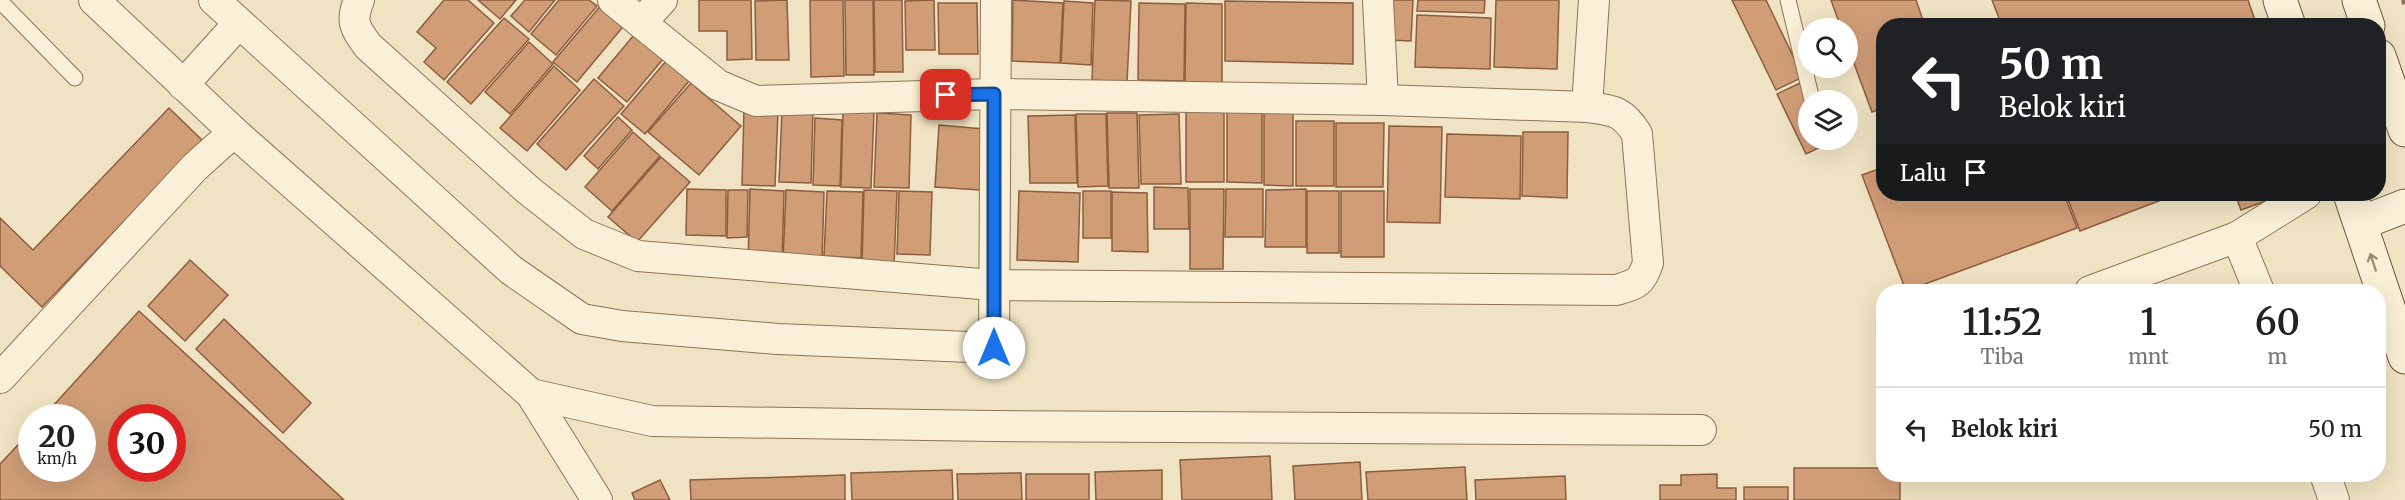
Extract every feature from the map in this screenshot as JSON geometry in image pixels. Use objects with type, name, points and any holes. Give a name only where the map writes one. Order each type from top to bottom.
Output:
[{"type":"main road","points":[[2280,0],[2286,18]]},
{"type":"main road","points":[[2360,0],[2366,18]]},
{"type":"main road","points":[[2386,76],[2405,130]]},
{"type":"main road","points":[[2381,284],[2356,208],[2405,206]]},
{"type":"main road","points":[[2386,299],[2405,357]]},
{"type":"street","points":[[94,0],[234,132],[531,394],[597,500]]},
{"type":"street","points":[[214,0],[511,270],[582,319],[622,326],[778,339],[994,348],[996,0]]},
{"type":"street","points":[[359,0],[353,15],[357,29],[368,46],[528,190],[584,234],[638,256],[993,285],[1616,290],[1635,284],[1643,277],[1648,263],[1637,134],[1627,118],[1616,111],[1587,107],[1383,100],[994,94],[756,101],[718,85],[613,0]]},
{"type":"street","points":[[641,23],[662,0]]},
{"type":"street","points":[[1378,0],[1383,100]]},
{"type":"street","points":[[1587,107],[1594,0]]},
{"type":"street","points":[[183,85],[239,23]]},
{"type":"street","points":[[0,378],[195,167],[234,132]]},
{"type":"street","points":[[2109,284],[2237,237],[2295,201]]},
{"type":"street","points":[[2237,237],[2256,284]]},
{"type":"street","points":[[531,394],[652,421],[993,426],[1701,430]]},
{"type":"street","points":[[2328,482],[2334,500]]},
{"type":"lane","points":[[1788,0],[1810,90]]},
{"type":"lane","points":[[0,1],[75,78]]},
{"type":"path","points":[[2403,0],[2405,7]]},
{"type":"building","points":[[444,0],[468,0],[494,23],[444,80],[424,62],[436,48],[417,32]]},
{"type":"building","points":[[478,0],[516,0],[500,19]]},
{"type":"building","points":[[525,0],[555,0],[529,32],[511,16]]},
{"type":"building","points":[[559,0],[589,0],[597,6],[556,55],[531,34]]},
{"type":"building","points":[[699,0],[751,0],[752,59],[727,60],[727,31],[699,31]]},
{"type":"building","points":[[787,0],[789,60],[756,60],[755,1]]},
{"type":"building","points":[[810,0],[843,0],[844,76],[811,77]]},
{"type":"building","points":[[845,0],[873,0],[874,75],[846,75]]},
{"type":"building","points":[[874,0],[902,0],[903,72],[875,72]]},
{"type":"building","points":[[934,0],[935,50],[906,50],[905,1]]},
{"type":"building","points":[[1013,0],[1063,3],[1060,63],[1012,61]]},
{"type":"building","points":[[1095,0],[1131,1],[1127,82],[1092,80]]},
{"type":"building","points":[[1388,0],[1413,0],[1411,41],[1387,40]]},
{"type":"building","points":[[1418,0],[1485,0],[1484,13],[1417,11]]},
{"type":"building","points":[[1496,0],[1559,0],[1557,69],[1494,67]]},
{"type":"building","points":[[1732,0],[1766,0],[1798,67],[1798,78],[1801,78],[1776,90]]},
{"type":"building","points":[[1831,0],[1916,0],[1922,18],[1876,18],[1876,111],[1872,112],[1858,74],[1858,18],[1837,18]]},
{"type":"building","points":[[1992,0],[2248,0],[2254,18],[1999,18]]},
{"type":"building","points":[[1064,1],[1093,3],[1091,65],[1061,63]]},
{"type":"building","points":[[1225,1],[1353,3],[1353,64],[1225,61]]},
{"type":"building","points":[[938,3],[977,3],[978,54],[939,54]]},
{"type":"building","points":[[1139,3],[1185,4],[1184,81],[1138,80]]},
{"type":"building","points":[[1186,3],[1222,4],[1222,83],[1185,82]]},
{"type":"building","points":[[602,4],[626,23],[577,82],[553,62]]},
{"type":"building","points":[[1417,15],[1491,18],[1490,69],[1415,67]]},
{"type":"building","points":[[504,18],[529,39],[471,104],[447,82]]},
{"type":"building","points":[[634,35],[663,59],[627,102],[598,78]]},
{"type":"building","points":[[529,42],[553,64],[510,114],[485,92]]},
{"type":"building","points":[[666,61],[689,81],[645,134],[621,114]]},
{"type":"building","points":[[554,66],[580,90],[527,151],[500,128]]},
{"type":"building","points":[[594,79],[624,106],[566,170],[537,144]]},
{"type":"building","points":[[691,83],[741,126],[699,175],[648,132]]},
{"type":"building","points":[[1800,83],[1804,90],[1798,90],[1798,137],[1777,94]]},
{"type":"building","points":[[169,108],[202,140],[42,307],[0,266],[0,218],[33,250]]},
{"type":"building","points":[[744,109],[778,111],[775,186],[742,185]]},
{"type":"building","points":[[782,110],[813,111],[811,183],[779,182]]},
{"type":"building","points":[[843,111],[874,112],[871,188],[841,187]]},
{"type":"building","points":[[1186,112],[1224,112],[1224,182],[1186,182]]},
{"type":"building","points":[[1227,112],[1262,113],[1262,183],[1227,182]]},
{"type":"building","points":[[1264,112],[1293,113],[1293,186],[1264,185]]},
{"type":"building","points":[[877,113],[911,115],[909,188],[874,187]]},
{"type":"building","points":[[1107,113],[1137,113],[1139,188],[1109,188]]},
{"type":"building","points":[[1076,114],[1106,114],[1108,186],[1078,187]]},
{"type":"building","points":[[1179,114],[1181,184],[1141,184],[1139,115]]},
{"type":"building","points":[[1075,115],[1077,183],[1030,183],[1028,116]]},
{"type":"building","points":[[618,117],[632,130],[598,169],[584,156]]},
{"type":"building","points":[[815,118],[842,120],[840,186],[813,185]]},
{"type":"building","points":[[1296,121],[1334,121],[1334,186],[1296,186]]},
{"type":"building","points":[[1336,123],[1384,123],[1383,187],[1336,187]]},
{"type":"building","points":[[939,125],[984,129],[980,190],[935,187]]},
{"type":"building","points":[[1389,126],[1442,127],[1440,223],[1387,222]]},
{"type":"building","points":[[633,132],[660,156],[612,211],[585,187]]},
{"type":"building","points":[[1523,132],[1568,132],[1567,198],[1522,196]]},
{"type":"building","points":[[1447,134],[1521,136],[1520,199],[1445,197]]},
{"type":"building","points":[[661,157],[690,182],[637,242],[608,217]]},
{"type":"building","points":[[1876,170],[1876,201],[2067,201],[2077,228],[1925,284],[1903,284],[1862,175]]},
{"type":"building","points":[[1154,187],[1188,188],[1189,229],[1154,229]]},
{"type":"building","points":[[687,189],[726,190],[726,236],[686,235]]},
{"type":"building","points":[[750,189],[784,191],[782,265],[748,263]]},
{"type":"building","points":[[1190,189],[1224,189],[1223,269],[1190,269]]},
{"type":"building","points":[[1226,189],[1263,189],[1263,237],[1225,237]]},
{"type":"building","points":[[1306,189],[1306,247],[1265,247],[1266,190]]},
{"type":"building","points":[[728,190],[748,190],[747,237],[727,238]]},
{"type":"building","points":[[786,190],[824,192],[822,262],[783,261]]},
{"type":"building","points":[[864,190],[897,191],[894,266],[862,265]]},
{"type":"building","points":[[827,191],[863,192],[861,258],[824,256]]},
{"type":"building","points":[[899,191],[932,192],[930,255],[897,254]]},
{"type":"building","points":[[1019,191],[1080,193],[1078,262],[1017,260]]},
{"type":"building","points":[[1083,191],[1111,191],[1111,238],[1083,238]]},
{"type":"building","points":[[1307,191],[1339,191],[1339,253],[1307,253]]},
{"type":"building","points":[[1341,191],[1384,191],[1384,257],[1341,257]]},
{"type":"building","points":[[1112,192],[1147,193],[1148,252],[1112,251]]},
{"type":"building","points":[[2069,201],[2159,201],[2080,231]]},
{"type":"building","points":[[2238,201],[2266,201],[2241,210]]},
{"type":"building","points":[[190,260],[228,295],[185,341],[148,306]]},
{"type":"building","points":[[139,311],[344,500],[0,500],[0,464],[18,445],[18,482],[96,482],[96,404],[55,404]]},
{"type":"building","points":[[224,319],[311,403],[283,433],[196,349]]},
{"type":"building","points":[[1270,456],[1272,500],[1182,500],[1180,460]]},
{"type":"building","points":[[1360,462],[1362,500],[1295,500],[1293,466]]},
{"type":"building","points":[[1465,467],[1467,500],[1368,500],[1366,472]]},
{"type":"building","points":[[1794,468],[1876,468],[1876,482],[1900,482],[1900,500],[1794,500]]},
{"type":"building","points":[[952,470],[953,500],[852,500],[851,473]]},
{"type":"building","points":[[1162,470],[1162,500],[1096,500],[1095,472]]},
{"type":"building","points":[[1021,473],[1022,500],[958,500],[957,474]]},
{"type":"building","points":[[1026,474],[1089,474],[1089,500],[1026,500]]},
{"type":"building","points":[[1717,474],[1717,488],[1736,488],[1736,500],[1660,500],[1660,485],[1681,485],[1681,475]]},
{"type":"building","points":[[845,475],[845,500],[691,500],[690,480]]},
{"type":"building","points":[[1565,476],[1566,500],[1476,500],[1475,480]]},
{"type":"building","points":[[660,480],[670,500],[635,500],[632,493]]},
{"type":"building","points":[[1744,487],[1788,487],[1788,500],[1744,500]]},
{"type":"route","points":[[946,95],[994,94],[994,348]]}]
